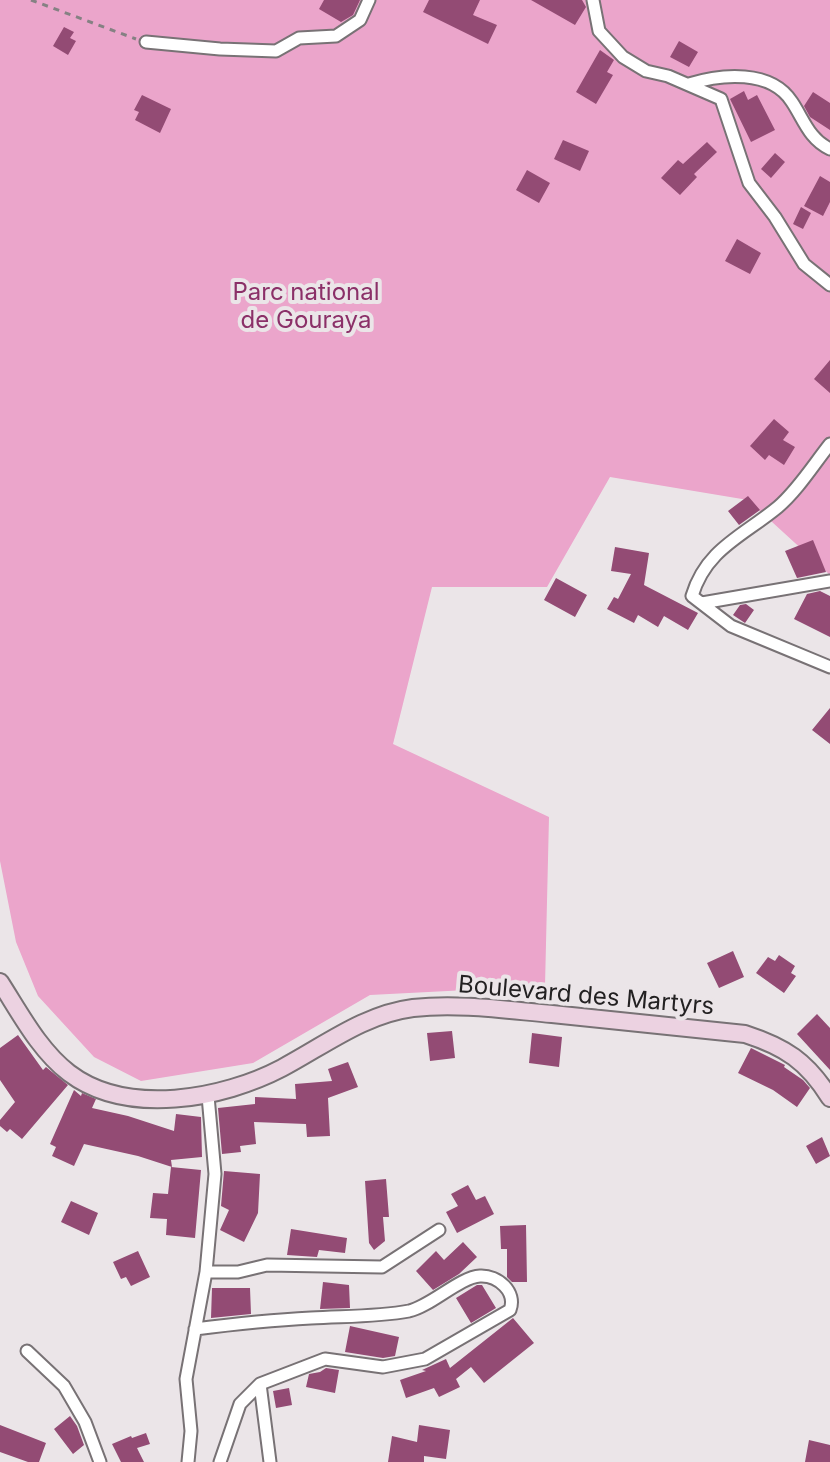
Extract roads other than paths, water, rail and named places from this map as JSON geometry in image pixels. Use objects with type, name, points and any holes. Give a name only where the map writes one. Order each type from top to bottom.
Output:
[{"type":"main road","name":"Boulevard des Martyrs","points":[[0,982],[33,1035],[69,1073],[103,1091],[137,1098],[209,1095],[259,1079],[374,1018],[413,1008],[476,1007],[745,1034],[775,1044],[798,1058],[819,1080],[830,1098]]},
{"type":"street","points":[[146,42],[276,51],[299,38],[336,36],[360,20],[369,0]]},
{"type":"street","points":[[593,0],[599,31],[623,57],[646,71],[688,84],[721,99],[749,183],[775,217],[804,264],[830,285]]},
{"type":"street","points":[[688,84],[712,77],[742,76],[772,85],[791,99],[803,125],[820,144],[830,149]]},
{"type":"street","points":[[830,444],[779,506],[729,540],[698,576],[692,596],[731,626],[830,667]]},
{"type":"street","points":[[702,603],[830,581]]},
{"type":"street","points":[[188,1462],[191,1431],[186,1379],[206,1272],[215,1174],[209,1095]]},
{"type":"street","points":[[206,1272],[238,1272],[267,1265],[382,1267],[439,1230]]},
{"type":"street","points":[[195,1329],[264,1320],[391,1314],[413,1310],[477,1276],[492,1277],[508,1289],[513,1302],[510,1310],[425,1359],[383,1367],[325,1359],[260,1384],[240,1404],[220,1462]]},
{"type":"street","points":[[27,1351],[64,1386],[85,1422],[100,1462]]},
{"type":"street","points":[[260,1384],[270,1462]]},
{"type":"park label","name":"Parc national de Gouraya","points":[[306,307]]}]
